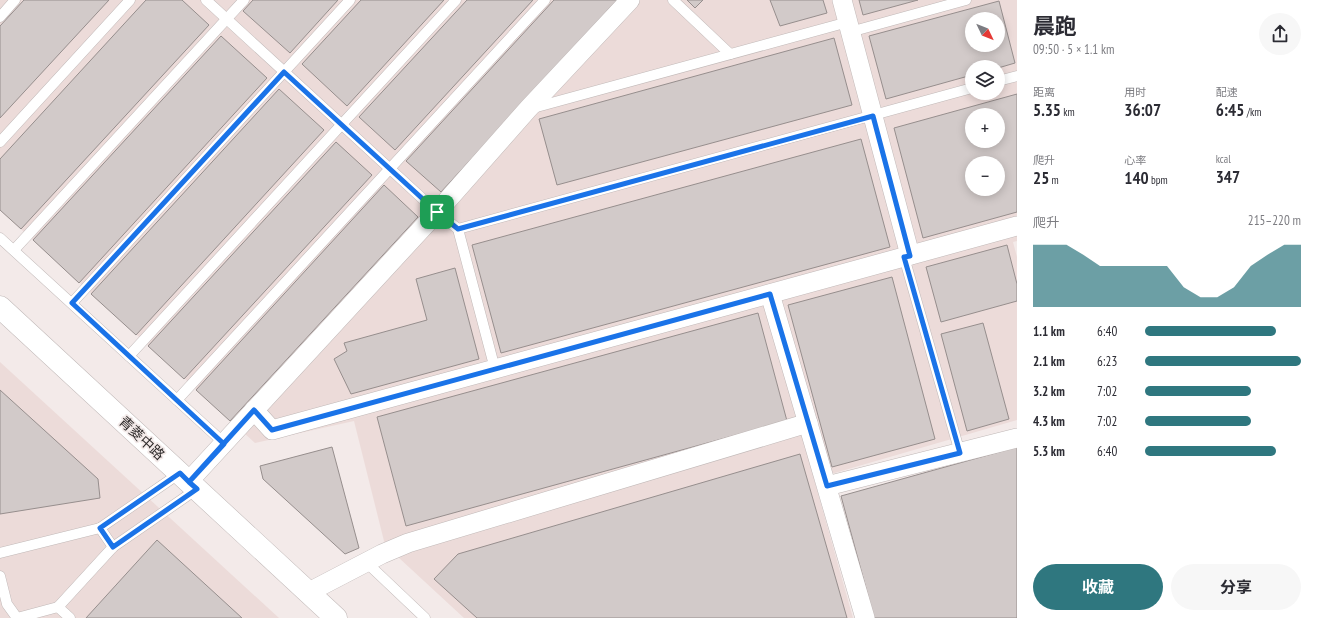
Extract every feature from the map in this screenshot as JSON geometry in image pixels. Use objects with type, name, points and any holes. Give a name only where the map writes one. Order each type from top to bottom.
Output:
[{"type":"street","points":[[189,481],[437,212],[528,109],[630,0]]},
{"type":"street","points":[[842,0],[873,116],[907,256]]},
{"type":"street","points":[[254,410],[272,430],[1017,226]]},
{"type":"street","points":[[770,294],[865,618]]},
{"type":"street","name":"青菱中路","points":[[0,307],[336,618]]},
{"type":"street","points":[[309,592],[366,562],[408,543],[808,423]]},
{"type":"street","points":[[827,486],[1017,438]]},
{"type":"lane","points":[[0,17],[16,0]]},
{"type":"lane","points":[[0,142],[130,0]]},
{"type":"lane","points":[[206,0],[437,212],[458,229],[495,369]]},
{"type":"lane","points":[[14,250],[244,0]]},
{"type":"lane","points":[[72,303],[350,0]]},
{"type":"lane","points":[[129,356],[456,0]]},
{"type":"lane","points":[[177,400],[545,0]]},
{"type":"lane","points":[[673,0],[730,54]]},
{"type":"lane","points":[[528,109],[730,54],[966,0]]},
{"type":"lane","points":[[1005,79],[1017,76]]},
{"type":"lane","points":[[458,229],[965,90]]},
{"type":"lane","points":[[0,238],[224,444]]},
{"type":"lane","points":[[907,256],[960,453]]},
{"type":"lane","points":[[0,553],[100,528],[189,481]]},
{"type":"lane","points":[[0,576],[2,592],[7,604],[17,618],[58,607],[113,547],[189,481]]},
{"type":"lane","points":[[100,528],[113,547]]},
{"type":"lane","points":[[366,562],[425,618]]},
{"type":"lane","points":[[58,607],[70,618]]},
{"type":"shaded area","points":[[0,0],[1017,0],[1017,241],[1013,242],[1017,257],[1017,420],[814,479],[853,618],[464,618],[385,545],[354,421],[255,443],[0,210]]},
{"type":"shaded area","points":[[0,362],[279,618],[0,618]]},
{"type":"building","points":[[24,0],[109,0],[0,118],[0,26]]},
{"type":"building","points":[[146,0],[182,0],[209,25],[21,229],[0,210],[0,159]]},
{"type":"building","points":[[253,0],[338,0],[290,53],[243,11]]},
{"type":"building","points":[[361,0],[444,0],[347,106],[302,64]]},
{"type":"building","points":[[467,0],[533,0],[395,150],[359,117]]},
{"type":"building","points":[[554,0],[617,0],[441,192],[406,161]]},
{"type":"building","points":[[687,0],[703,0],[695,8]]},
{"type":"building","points":[[770,0],[823,0],[827,13],[780,26]]},
{"type":"building","points":[[859,0],[918,0],[863,15]]},
{"type":"building","points":[[999,1],[1002,12],[965,12],[965,52],[1005,52],[1005,24],[1015,63],[1005,66],[1005,60],[965,60],[965,77],[886,99],[869,36]]},
{"type":"building","points":[[221,36],[267,78],[79,283],[33,240]]},
{"type":"building","points":[[834,38],[852,105],[557,185],[539,119]]},
{"type":"building","points":[[279,89],[324,130],[136,335],[91,294]]},
{"type":"building","points":[[1017,94],[1017,212],[923,238],[894,128],[965,108],[965,148],[1005,148],[1005,108],[966,108],[995,100],[1005,100],[1005,97]]},
{"type":"building","points":[[861,139],[890,247],[501,353],[472,245]]},
{"type":"building","points":[[336,142],[372,175],[184,379],[148,346]]},
{"type":"building","points":[[384,185],[418,217],[230,421],[196,390]]},
{"type":"building","points":[[1007,245],[1017,284],[1017,301],[941,322],[926,267]]},
{"type":"building","points":[[455,268],[479,359],[351,394],[334,359],[347,351],[344,343],[427,320],[416,279]]},
{"type":"building","points":[[892,277],[935,439],[832,467],[788,305]]},
{"type":"building","points":[[758,313],[787,421],[406,526],[377,417]]},
{"type":"building","points":[[983,323],[1009,419],[967,431],[941,334]]},
{"type":"building","points":[[0,390],[98,479],[100,498],[0,514]]},
{"type":"building","points":[[332,447],[359,548],[345,554],[263,479],[260,466]]},
{"type":"building","points":[[1017,447],[1017,618],[874,618],[841,496]]},
{"type":"building","points":[[800,454],[847,618],[477,618],[434,579],[458,554]]},
{"type":"building","points":[[157,540],[242,618],[86,618]]},
{"type":"route","points":[[437,212],[284,72],[72,303],[224,444],[189,482],[180,473],[100,528],[113,547],[197,489],[189,482],[254,410],[272,430],[770,294],[827,486],[960,453],[904,257],[910,256],[873,116],[458,229],[437,212]]}]
